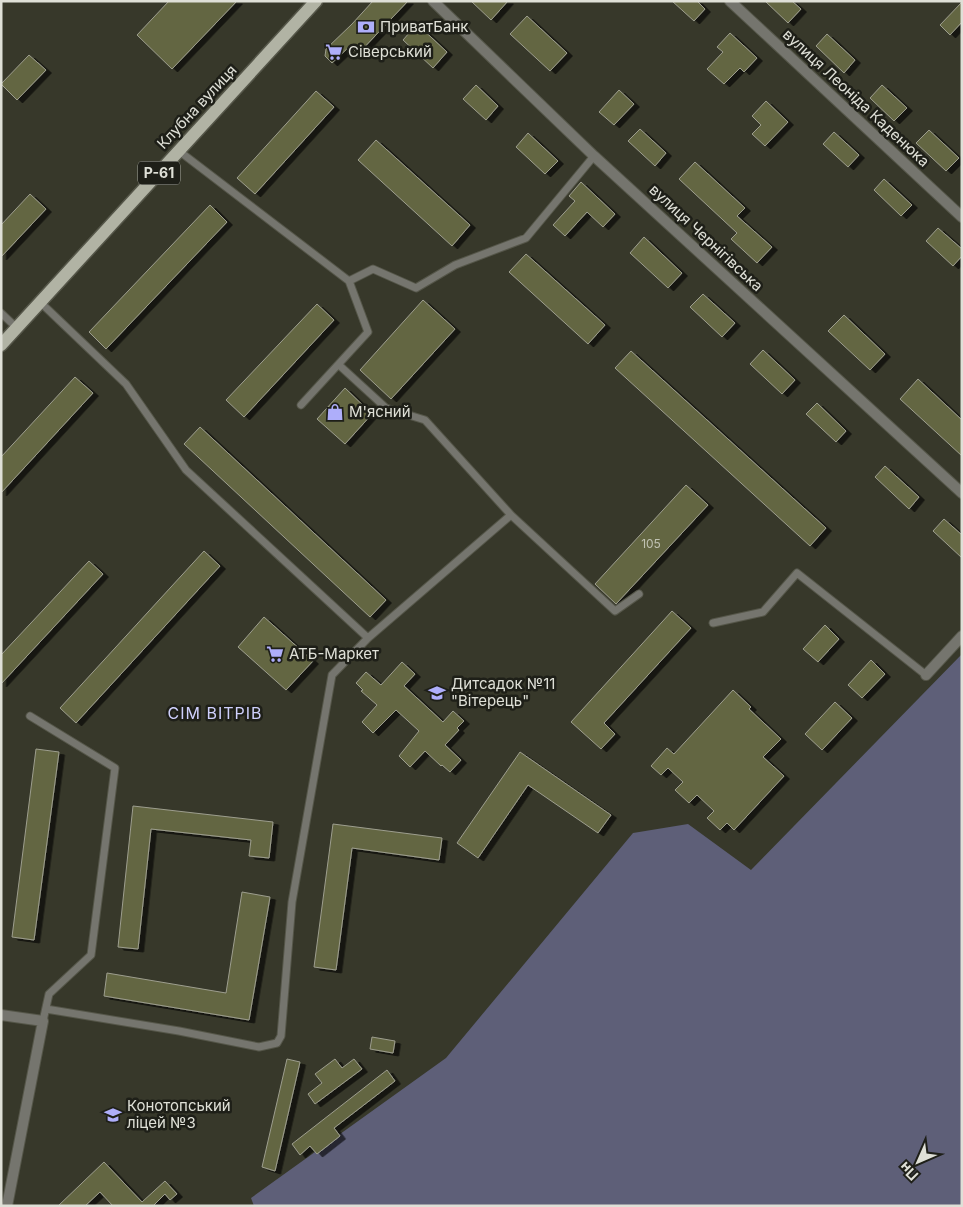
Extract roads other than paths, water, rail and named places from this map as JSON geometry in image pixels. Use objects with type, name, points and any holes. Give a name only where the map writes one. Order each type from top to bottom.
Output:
[{"type":"main road","name":"Клубна вулиця","points":[[1,345],[316,1]]},
{"type":"street","name":"вулиця Чернігівська","points":[[432,1],[594,156],[962,493]]},
{"type":"street","name":"вулиця Леоніда Каденюка","points":[[730,1],[962,217]]},
{"type":"street","points":[[926,675],[962,636]]},
{"type":"street","points":[[1,1015],[43,1021],[7,1206]]},
{"type":"lane","points":[[179,151],[349,281],[368,332],[340,365],[301,405]]},
{"type":"lane","points":[[349,281],[373,269],[416,288],[455,264],[526,238],[594,156]]},
{"type":"lane","points":[[40,302],[126,384],[186,470],[368,638]]},
{"type":"lane","points":[[1,313],[17,328]]},
{"type":"lane","points":[[340,365],[386,408],[425,420],[511,515],[615,612],[638,594]]},
{"type":"lane","points":[[46,1009],[179,1031],[259,1047],[277,1044],[281,1036],[292,902],[332,675],[368,638],[511,515]]},
{"type":"lane","points":[[713,623],[763,612],[797,574],[926,675]]},
{"type":"lane","points":[[30,716],[115,768],[91,955],[49,994],[43,1021]]},
{"type":"place","name":"ПриватБанк","points":[[366,27]]},
{"type":"place","name":"Сіверський","points":[[334,52]]},
{"type":"place","name":"М'ясний","points":[[335,412]]},
{"type":"place","name":"АТБ-Маркет","points":[[275,654]]},
{"type":"place","name":"Дитсадок №11 \"Вітерець\"","points":[[437,693]]},
{"type":"place","name":"Конотопський ліцей №3","points":[[113,1115]]},
{"type":"district","name":"СІМ ВІТРІВ","points":[[215,713]]}]
